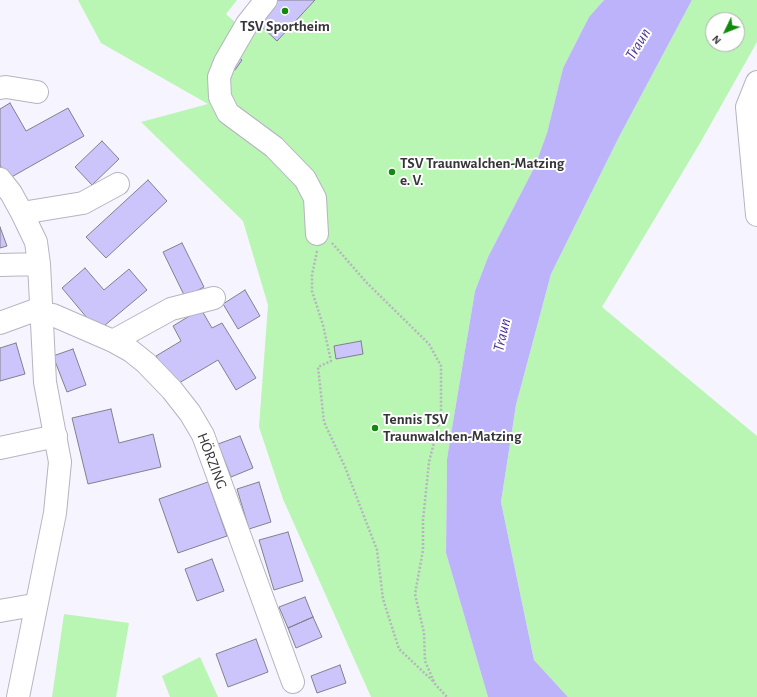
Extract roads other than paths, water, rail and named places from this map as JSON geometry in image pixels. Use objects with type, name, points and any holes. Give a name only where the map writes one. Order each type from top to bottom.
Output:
[{"type":"street","points":[[266,0],[247,24],[225,62],[219,77],[220,97],[228,113],[274,147],[305,179],[315,198],[317,229]]},
{"type":"street","points":[[757,82],[747,107],[757,215]]},
{"type":"street","points":[[0,88],[6,87],[37,92]]},
{"type":"street","points":[[0,179],[11,193],[36,242],[39,264],[45,382],[60,462],[55,514],[18,697]]},
{"type":"street","points":[[22,213],[83,202],[118,184]]},
{"type":"street","points":[[0,265],[39,264]]},
{"type":"street","points":[[113,341],[171,309],[214,298]]},
{"type":"street","points":[[0,323],[41,312]]},
{"type":"street","name":"HÖRZING","points":[[41,312],[53,315],[113,341],[131,351],[146,363],[172,390],[190,413],[203,435],[293,682]]},
{"type":"street","points":[[0,448],[56,436]]},
{"type":"street","points":[[0,611],[28,606],[35,607]]},
{"type":"water","name":"Traun","points":[[604,0],[692,0],[619,137],[551,274],[516,405],[501,502],[534,660],[568,697],[488,697],[446,553],[447,459],[452,428],[475,291],[488,257],[535,166],[547,133],[563,68],[589,17]]},
{"type":"place","name":"TSV Sportheim","points":[[285,11]]},
{"type":"place","name":"TSV Traunwalchen-Matzing e. V.","points":[[392,172]]},
{"type":"place","name":"Tennis TSV Traunwalchen-Matzing","points":[[375,428]]}]
